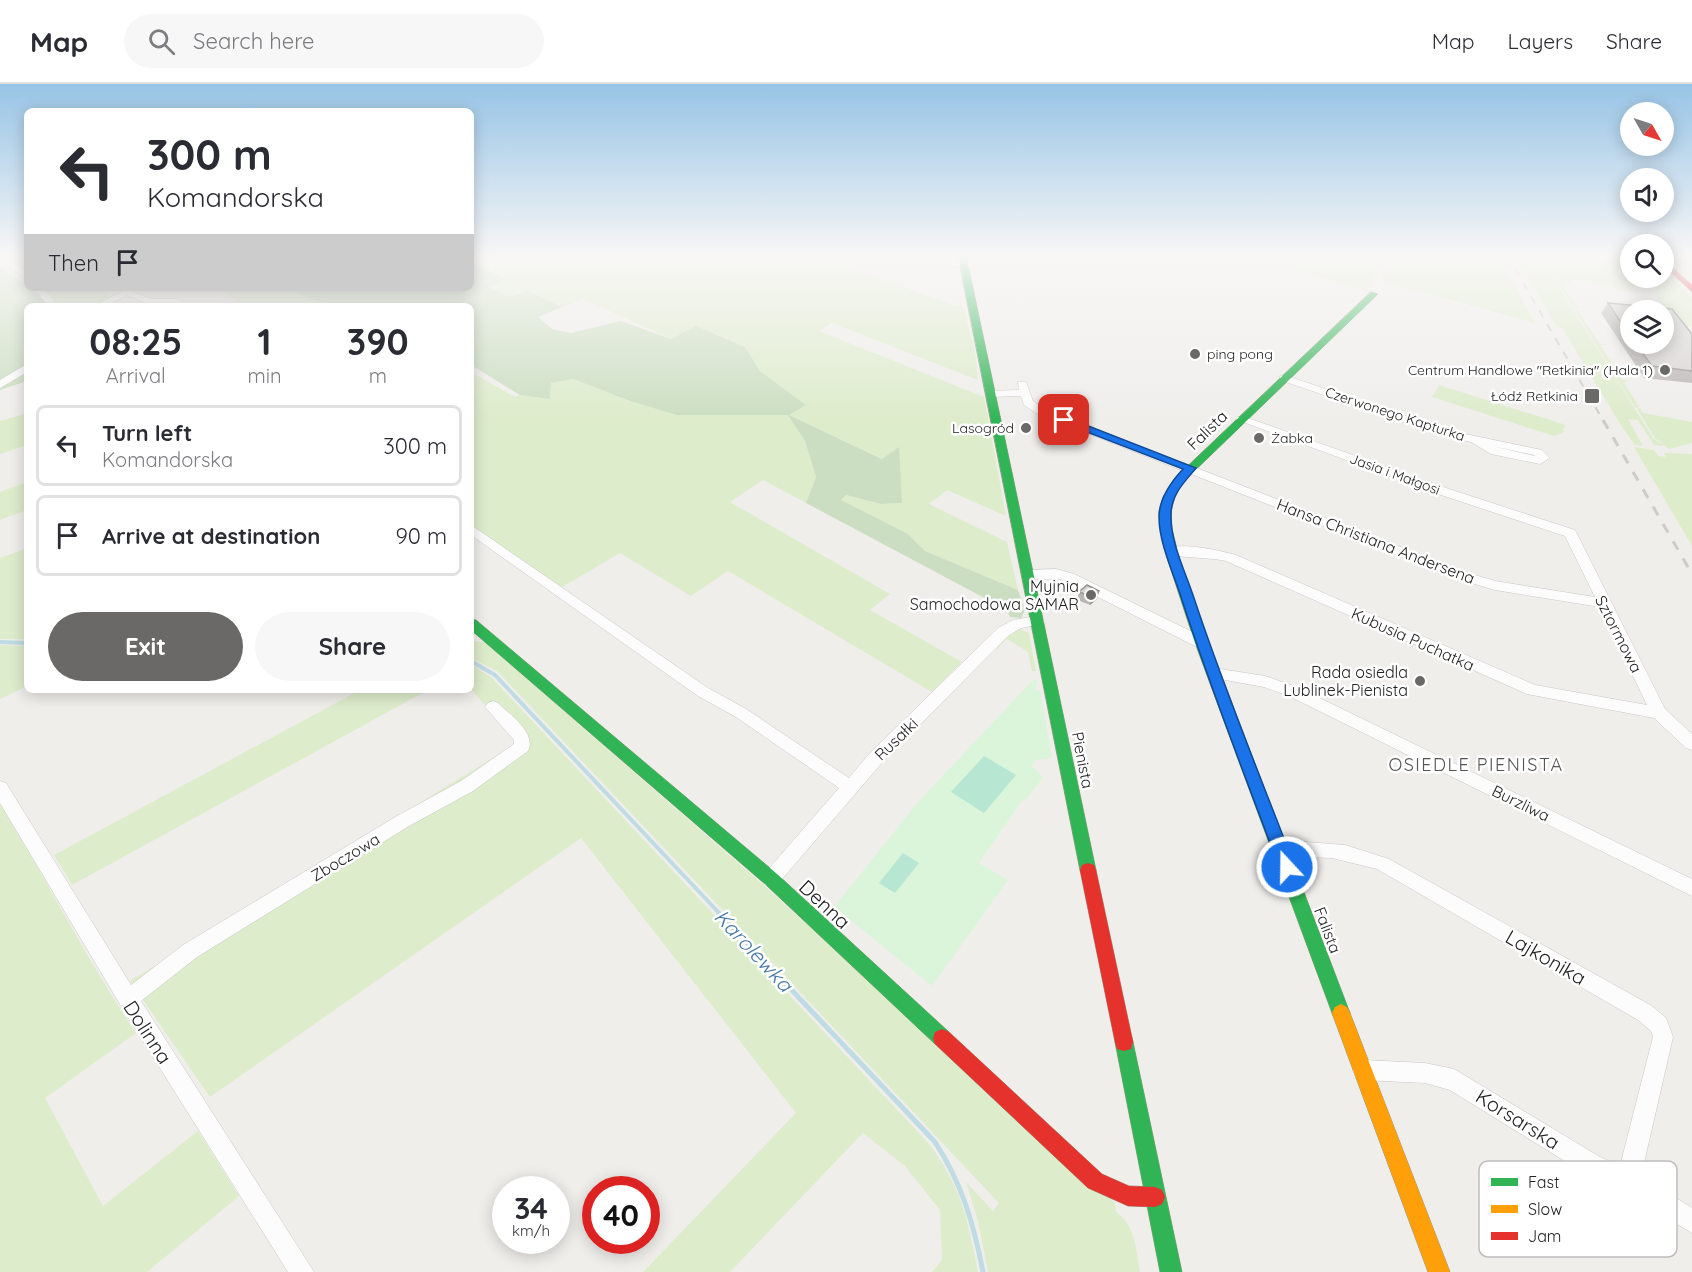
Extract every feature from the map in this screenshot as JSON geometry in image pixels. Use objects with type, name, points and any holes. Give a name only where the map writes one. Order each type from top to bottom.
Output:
[{"type":"street","name":"Pienista","points":[[974,310],[1171,1272]]},
{"type":"street","name":"Falista","points":[[1356,310],[1178,481],[1166,502],[1165,517],[1172,551],[1202,642],[1439,1272]]},
{"type":"street","points":[[0,385],[24,369]]},
{"type":"street","name":"Czerwonego Kapturka","points":[[1284,378],[1440,432],[1475,440],[1480,446],[1491,450],[1540,460],[1544,458],[1543,454]]},
{"type":"street","name":"Hansa Christiana Andersena","points":[[991,394],[1023,388],[1028,403],[1040,411],[1463,576],[1495,585],[1603,603]]},
{"type":"street","name":"Jasia i Małgosi","points":[[1241,419],[1497,510],[1550,525]]},
{"type":"street","name":"Sztormowa","points":[[1550,525],[1570,533],[1659,713],[1692,744]]},
{"type":"street","points":[[474,531],[703,692],[741,713],[850,787]]},
{"type":"street","name":"Kubusia Puchatka","points":[[1172,551],[1213,553],[1231,558],[1532,690],[1659,713]]},
{"type":"street","points":[[1028,574],[1050,573],[1070,577],[1202,642]]},
{"type":"street","name":"Rusałki","points":[[771,879],[850,787],[903,730],[1010,626],[1037,621]]},
{"type":"street","name":"Denna","points":[[474,626],[771,879],[1095,1180],[1128,1196],[1155,1197]]},
{"type":"street","name":"Burzliwa","points":[[1214,673],[1265,682],[1294,692],[1692,888]]},
{"type":"street","name":"Zboczowa","points":[[128,999],[190,951],[403,821],[467,786],[522,747],[522,738],[493,707]]},
{"type":"street","name":"Dolinna","points":[[0,788],[128,999],[302,1272]]},
{"type":"street","name":"Lajkonika","points":[[1280,848],[1314,848],[1353,854],[1383,864],[1645,1013],[1659,1025],[1663,1037],[1633,1161]]},
{"type":"street","name":"Korsarska","points":[[1363,1071],[1425,1073],[1454,1080],[1586,1161]]},
{"type":"street","name":"Korsarska","points":[[1677,1212],[1692,1221]]},
{"type":"green space","points":[[0,310],[24,310],[24,382],[0,390]]},
{"type":"green space","points":[[474,310],[554,310],[538,317],[552,329],[571,333],[621,321],[671,339],[696,326],[745,347],[760,371],[806,405],[789,415],[882,459],[899,447],[902,503],[881,504],[846,495],[841,500],[908,534],[925,551],[1018,590],[1025,610],[1021,618],[1010,617],[1007,610],[806,503],[816,477],[805,441],[788,415],[677,415],[630,401],[573,379],[551,383],[550,399],[520,395],[474,367]]},
{"type":"green space","points":[[608,310],[964,310],[975,351],[978,380],[832,323],[819,331],[984,397],[1006,516],[947,490],[929,504],[1007,542],[1018,590],[925,551],[908,534],[840,500],[846,495],[881,504],[901,503],[898,448],[883,459],[789,415],[805,441],[816,477],[806,503],[763,480],[730,502],[890,594],[870,610],[962,662],[932,692],[728,571],[691,596],[620,553],[554,592],[474,535],[474,374],[515,397],[520,395],[550,399],[551,383],[572,379],[630,401],[806,405],[760,371],[745,347],[696,326],[671,339]]},
{"type":"green space","points":[[1489,310],[1528,310],[1535,323]]},
{"type":"green space","points":[[1547,310],[1574,310],[1653,438],[1664,446],[1654,445],[1638,420],[1628,419],[1643,446],[1635,445],[1562,328],[1557,327]]},
{"type":"green space","points":[[1575,310],[1578,310],[1599,343],[1607,345],[1600,345],[1623,380],[1631,382],[1624,382],[1639,407],[1636,408]]},
{"type":"green space","points":[[1674,310],[1692,310],[1692,326],[1677,324],[1674,320]]},
{"type":"green space","points":[[1439,385],[1566,425],[1564,432],[1554,436],[1432,397]]},
{"type":"green space","points":[[1640,408],[1643,413],[1692,422],[1692,443],[1669,449],[1655,438],[1637,409]]},
{"type":"green space","points":[[24,414],[24,446],[0,454],[0,421]]},
{"type":"green space","points":[[1634,447],[1654,450],[1658,456],[1666,457],[1664,453],[1692,454],[1692,546]]},
{"type":"green space","points":[[24,483],[24,511],[0,520],[0,492]]},
{"type":"green space","points":[[24,549],[24,639],[0,639],[0,558]]},
{"type":"green space","points":[[1019,629],[1029,633],[1036,671],[1032,671],[1028,652],[1007,639],[996,650],[994,648],[1008,634],[1012,635]]},
{"type":"green space","points":[[474,641],[485,642],[760,882],[1115,1203],[1116,1212],[1128,1224],[1131,1231],[1140,1272],[988,1272],[978,1221],[966,1182],[993,1211],[999,1203],[497,671],[474,660]]},
{"type":"green space","points":[[0,645],[24,646],[24,687],[0,699]]},
{"type":"green space","points":[[474,666],[491,677],[930,1145],[957,1191],[971,1236],[978,1272],[932,1272],[942,1260],[940,1210],[905,1166],[863,1133],[730,1272],[643,1272],[796,1113],[581,838],[210,1097],[130,981],[517,743],[474,693]]},
{"type":"green space","points":[[1034,679],[1037,680],[1035,690],[1040,691],[1052,758],[1036,760],[1032,766],[1043,777],[1026,800],[1023,799],[979,863],[1008,880],[932,986],[834,907],[917,803]]},
{"type":"green space","points":[[354,693],[423,693],[72,885],[54,855]]},
{"type":"green space","points":[[984,756],[1016,775],[984,813],[951,792]]},
{"type":"green space","points":[[0,804],[100,977],[136,1033],[45,1098],[103,1206],[198,1131],[239,1196],[147,1272],[0,1272]]},
{"type":"green space","points":[[903,853],[919,863],[895,893],[879,883]]},
{"type":"building","points":[[1613,310],[1620,310],[1620,321]]},
{"type":"building","points":[[1674,311],[1692,334],[1692,371],[1652,366],[1643,354],[1674,354]]},
{"type":"building","points":[[1087,585],[1099,591],[1092,597],[1079,592]]},
{"type":"waterway","name":"Karolewka","points":[[0,642],[24,643]]},
{"type":"waterway","name":"Karolewka","points":[[474,663],[495,675],[720,914]]},
{"type":"waterway","name":"Karolewka","points":[[719,913],[935,1142],[953,1173],[966,1205],[983,1272]]},
{"type":"railway","points":[[1539,310],[1604,422]]},
{"type":"railway","points":[[1603,420],[1692,574]]},
{"type":"traffic: fast","points":[[973,310],[1088,870]]},
{"type":"traffic: fast","points":[[1341,1013],[1202,643],[1174,561],[1166,529],[1165,511],[1169,497],[1178,481],[1357,310]]},
{"type":"traffic: fast","points":[[474,626],[771,879],[942,1038]]},
{"type":"traffic: fast","points":[[1124,1042],[1171,1272]]},
{"type":"traffic: slow","points":[[1341,1013],[1439,1272]]},
{"type":"traffic: jam","points":[[1088,870],[1124,1042]]},
{"type":"traffic: jam","points":[[942,1038],[1095,1181],[1128,1196],[1155,1197]]},
{"type":"place","name":"ping pong","points":[[1195,354]]},
{"type":"place","name":"Centrum Handlowe \"Retkinia\" (Hala 1)","points":[[1665,370]]},
{"type":"place","name":"Łódź Retkinia","points":[[1592,396]]},
{"type":"place","name":"Lasogród","points":[[1026,428]]},
{"type":"place","name":"Żabka","points":[[1259,438]]},
{"type":"place","name":"Myjnia Samochodowa SAMAR","points":[[1091,595]]},
{"type":"place","name":"Rada osiedla Lublinek-Pienista","points":[[1420,681]]},
{"type":"district","name":"OSIEDLE PIENISTA","points":[[1476,764]]},
{"type":"route","points":[[1064,420],[1191,468],[1171,490],[1166,502],[1165,517],[1169,540],[1202,642],[1287,867]]}]
